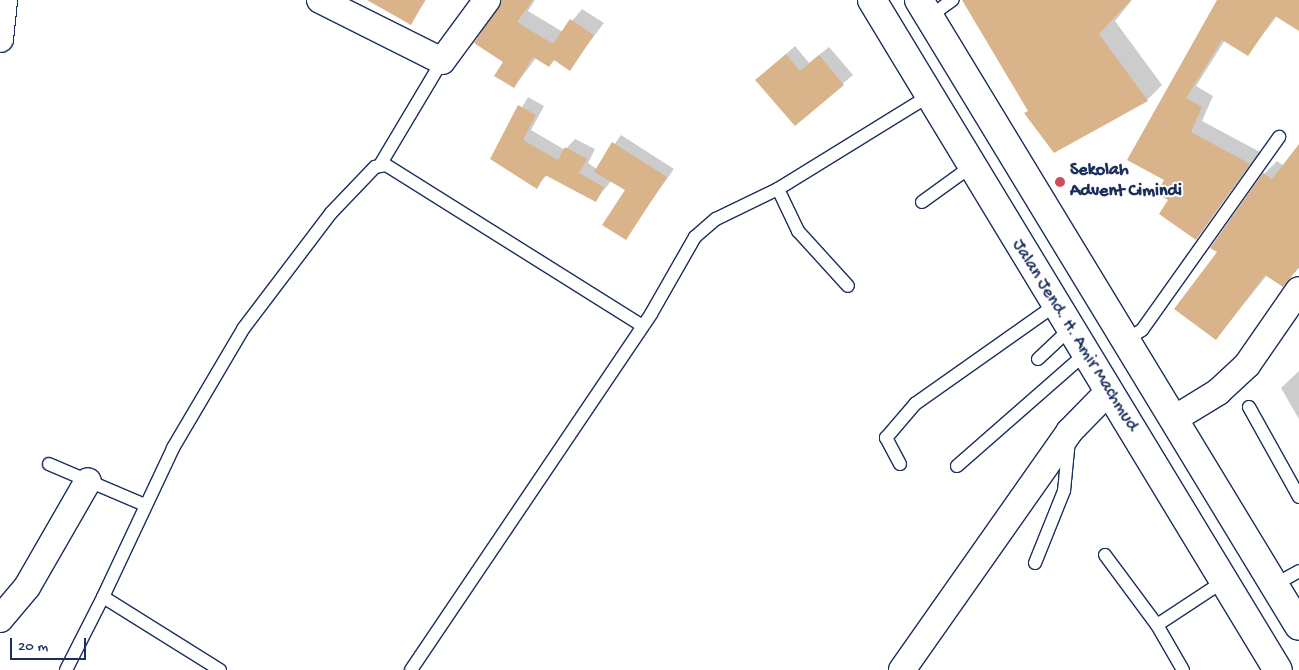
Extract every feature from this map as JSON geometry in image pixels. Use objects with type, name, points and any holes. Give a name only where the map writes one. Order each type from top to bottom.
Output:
[{"type":"highway","name":"Jalan Jend. H. Amir Machmud","points":[[872,0],[1054,306],[1087,352],[1278,670]]},
{"type":"highway","points":[[924,9],[1299,626]]},
{"type":"street","points":[[0,39],[4,0]]},
{"type":"street","points":[[320,0],[442,61],[487,0]]},
{"type":"street","points":[[1174,419],[1218,392],[1247,365],[1299,290]]},
{"type":"street","points":[[902,670],[1069,432],[1109,391]]},
{"type":"street","points":[[0,620],[27,587],[88,481]]},
{"type":"lane","points":[[924,9],[952,0]]},
{"type":"lane","points":[[66,670],[104,597],[145,505],[244,328],[331,214],[380,165],[442,61]]},
{"type":"lane","points":[[411,670],[643,326],[695,237],[740,204],[778,189],[930,95]]},
{"type":"lane","points":[[1126,340],[1142,330],[1279,137]]},
{"type":"lane","points":[[380,165],[643,326]]},
{"type":"lane","points":[[922,202],[972,166]]},
{"type":"lane","points":[[778,189],[798,231],[848,286]]},
{"type":"lane","points":[[900,464],[886,438],[915,404],[1054,306]]},
{"type":"lane","points":[[1038,359],[1070,329]]},
{"type":"lane","points":[[957,466],[1087,352]]},
{"type":"lane","points":[[1249,407],[1299,497]]},
{"type":"lane","points":[[1034,563],[1064,491],[1069,432]]},
{"type":"lane","points":[[49,464],[145,505]]},
{"type":"lane","points":[[1104,555],[1157,625],[1183,670]]},
{"type":"lane","points":[[1274,585],[1299,571]]},
{"type":"lane","points":[[1157,625],[1224,581]]},
{"type":"lane","points":[[104,597],[220,670]]},
{"type":"building","points":[[367,0],[425,0],[411,25]]},
{"type":"building","points":[[502,0],[533,0],[517,22],[553,44],[570,19],[594,35],[570,71],[554,60],[549,67],[533,57],[514,88],[494,76],[503,62],[474,43]]},
{"type":"building","points":[[962,0],[1131,0],[1099,34],[1148,101],[1054,153],[1024,113],[1028,111]]},
{"type":"building","points":[[1217,0],[1299,0],[1299,31],[1275,16],[1248,56],[1222,40],[1186,98],[1202,107],[1191,132],[1250,164],[1196,240],[1159,214],[1168,200],[1157,193],[1164,180],[1127,160]]},
{"type":"building","points":[[786,54],[800,71],[819,55],[844,85],[795,126],[755,80]]},
{"type":"building","points":[[518,105],[536,115],[523,140],[558,160],[565,147],[587,159],[579,173],[604,187],[596,202],[545,175],[537,189],[490,159]]},
{"type":"building","points":[[612,142],[667,177],[626,240],[602,225],[625,190],[594,172]]},
{"type":"building","points":[[1299,144],[1299,267],[1283,287],[1265,275],[1216,340],[1174,309],[1217,252],[1210,248],[1263,173],[1272,179]]},
{"type":"place","name":"Sekolah Advent Cimindi","points":[[1060,182]]}]
